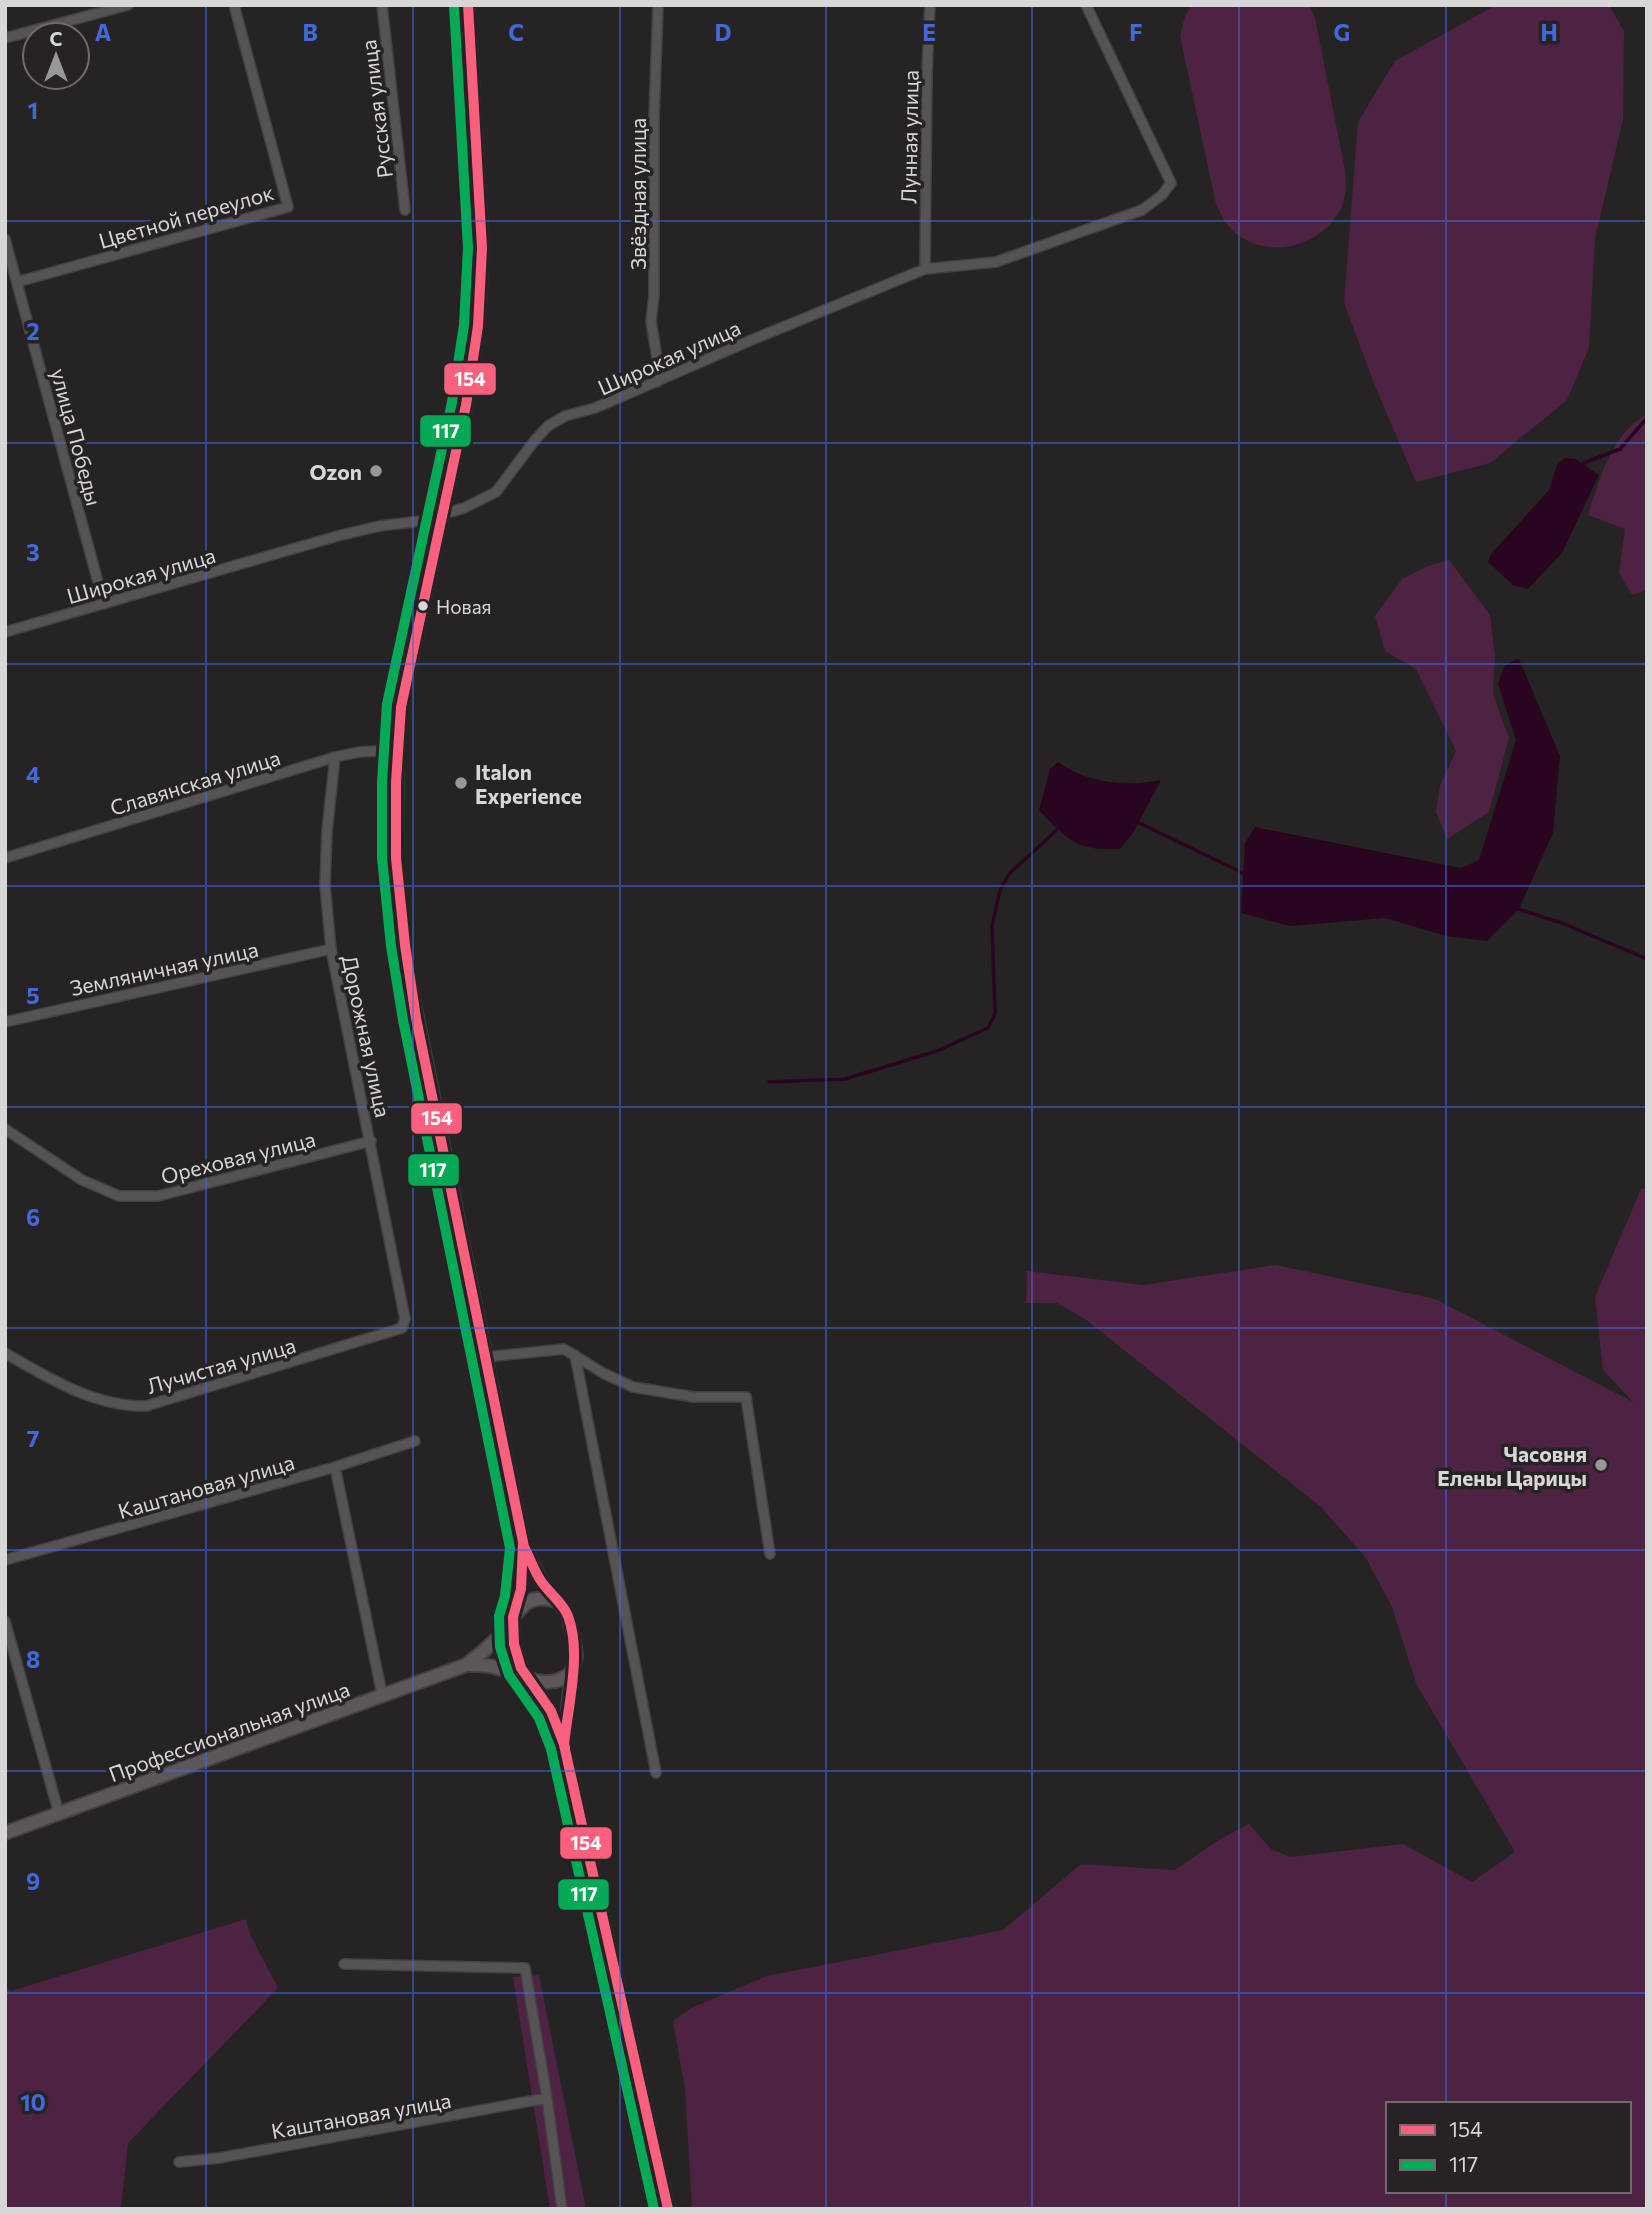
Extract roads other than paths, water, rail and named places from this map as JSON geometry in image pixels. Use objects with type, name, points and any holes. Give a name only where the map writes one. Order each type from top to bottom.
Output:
[{"type":"main road","points":[[468,5],[482,248],[478,326],[466,405],[401,707],[397,750],[396,860],[407,968],[524,1548],[541,1581],[567,1613],[573,1636],[576,1656],[565,1745]]},
{"type":"main road","points":[[524,1548],[519,1600],[513,1617],[513,1635],[524,1674],[551,1712],[565,1745],[667,2209]]},
{"type":"main road","points":[[466,1665],[499,1636],[522,1606],[531,1600],[542,1598],[558,1602]]},
{"type":"main road","points":[[466,1665],[492,1666],[530,1680],[545,1682],[558,1681],[572,1672]]},
{"type":"main road","name":"Профессиональная улица","points":[[5,1833],[466,1665]]},
{"type":"street","points":[[5,38],[128,5]]},
{"type":"street","name":"Цветной переулок","points":[[17,282],[288,207],[233,5]]},
{"type":"street","name":"Русская улица","points":[[382,5],[405,209]]},
{"type":"street","name":"Звёздная улица","points":[[657,382],[657,358],[651,321],[654,295],[653,132],[658,5]]},
{"type":"street","name":"Лунная улица","points":[[925,270],[930,5]]},
{"type":"street","name":"Широкая улица","points":[[5,632],[341,535],[464,509],[496,492],[548,426],[565,416],[595,408],[749,341],[925,270],[996,262],[1142,210],[1163,195],[1171,183],[1086,5]]},
{"type":"street","name":"улица Победы","points":[[5,239],[103,604]]},
{"type":"street","name":"Славянская улица","points":[[5,858],[335,757],[359,752],[397,750]]},
{"type":"street","name":"Дорожная улица","points":[[335,757],[327,831],[325,885],[331,949],[405,1319]]},
{"type":"street","name":"Земляничная улица","points":[[5,1022],[331,949]]},
{"type":"street","name":"Ореховая улица","points":[[5,1129],[82,1180],[119,1196],[158,1196],[371,1141]]},
{"type":"street","name":"Лучистая улица","points":[[5,1353],[57,1383],[103,1401],[125,1406],[146,1406],[390,1333],[402,1328],[405,1319]]},
{"type":"street","points":[[486,1357],[564,1349],[633,1388],[694,1397],[746,1397],[770,1554]]},
{"type":"street","points":[[575,1355],[656,1773]]},
{"type":"street","name":"Каштановая улица","points":[[5,1560],[335,1467],[415,1441]]},
{"type":"street","points":[[335,1467],[382,1695]]},
{"type":"street","points":[[5,1621],[59,1814]]},
{"type":"street","points":[[344,1964],[525,1968],[562,2209]]},
{"type":"street","name":"Каштановая улица","points":[[179,2162],[219,2158],[547,2098]]},
{"type":"waterway","points":[[1584,463],[1620,449],[1647,418]]},
{"type":"waterway","points":[[1135,821],[1245,874]]},
{"type":"waterway","points":[[769,1082],[845,1079],[937,1051],[988,1028],[995,1014],[992,926],[1000,890],[1009,874],[1060,827]]},
{"type":"waterway","points":[[1515,908],[1562,923],[1647,959]]},
{"type":"place","name":"Ozon","points":[[376,471]]},
{"type":"place","name":"Новая","points":[[423,606]]},
{"type":"place","name":"Italon Experience","points":[[461,783]]},
{"type":"place","name":"Часовня Елены Царицы","points":[[1601,1465]]}]
